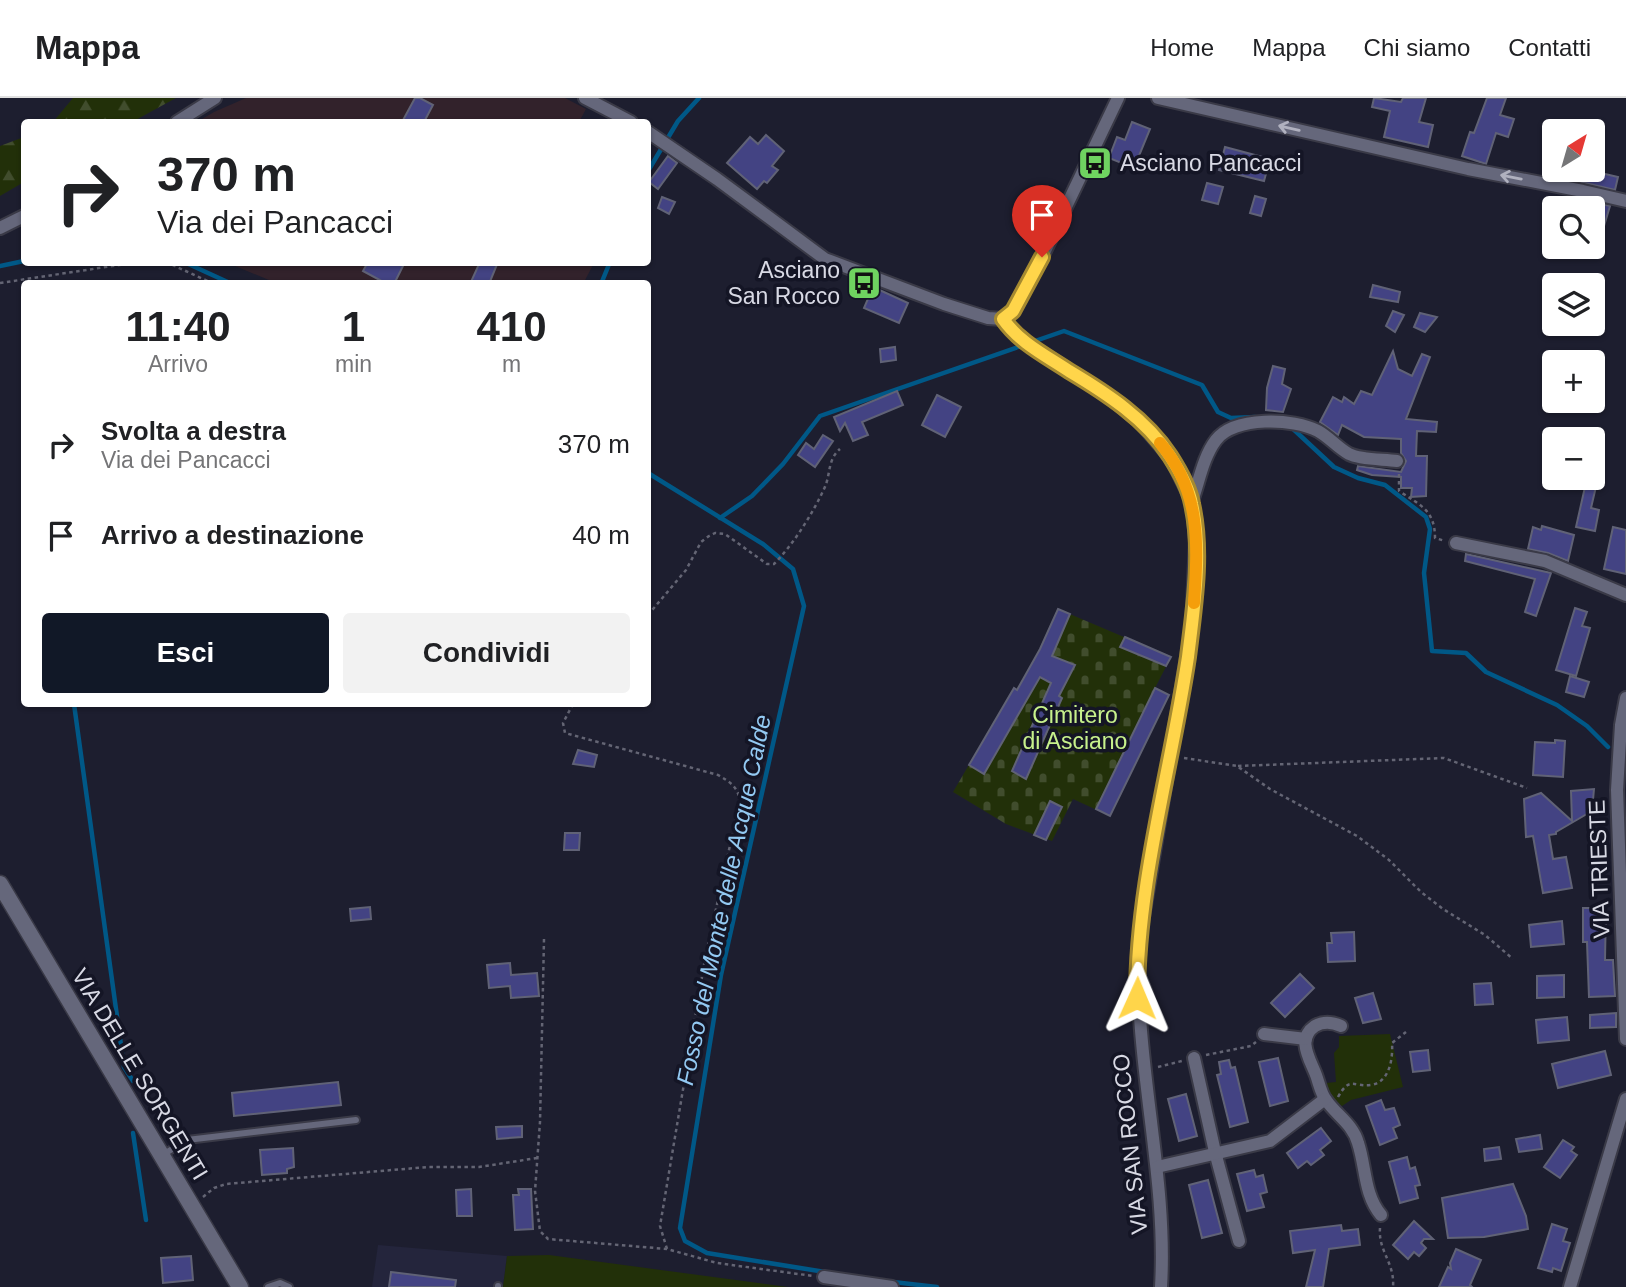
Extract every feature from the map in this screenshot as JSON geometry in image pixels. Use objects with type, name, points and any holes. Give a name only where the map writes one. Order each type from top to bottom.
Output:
[{"type":"main road","name":"VIA DELLE SORGENTI","points":[[0,884],[240,1287]]},
{"type":"street","points":[[182,119],[215,98]]},
{"type":"street","points":[[585,98],[625,119]]},
{"type":"street","points":[[651,134],[825,259],[988,318],[1003,319],[1013,311],[1042,257],[1118,98]]},
{"type":"street","points":[[1158,98],[1455,166],[1626,201]]},
{"type":"street","points":[[0,228],[21,218]]},
{"type":"street","name":"VIA SAN ROCCO","points":[[1003,319],[1018,337],[1111,398],[1140,422],[1171,458],[1192,501],[1196,539],[1192,627],[1137,967],[1139,1029],[1157,1167],[1161,1287]]},
{"type":"street","points":[[1192,501],[1217,438],[1241,425],[1279,422],[1301,424],[1319,431],[1350,455],[1397,461]]},
{"type":"street","points":[[1456,543],[1545,561],[1626,595]]},
{"type":"street","name":"VIA TRIESTE","points":[[1626,698],[1621,725],[1617,790],[1623,887],[1626,1040]]},
{"type":"street","points":[[1341,1026],[1324,1023],[1309,1032],[1305,1047],[1328,1102],[1342,1116],[1358,1140],[1369,1194],[1373,1206],[1381,1214]]},
{"type":"street","points":[[1264,1034],[1306,1039]]},
{"type":"street","points":[[1194,1058],[1239,1241]]},
{"type":"street","points":[[1570,1287],[1626,1099]]},
{"type":"street","points":[[1157,1167],[1270,1141],[1328,1102]]},
{"type":"street","points":[[824,1277],[892,1287]]},
{"type":"lane","points":[[162,1155],[187,1140],[356,1120]]},
{"type":"lane","points":[[268,1287],[280,1283],[289,1287]]},
{"type":"path","points":[[0,283],[113,266]]},
{"type":"path","points":[[175,266],[205,280]]},
{"type":"path","points":[[651,611],[686,570],[701,542],[715,533],[725,534],[767,564],[775,564],[785,553],[825,488],[831,461],[840,449]]},
{"type":"path","points":[[1397,461],[1399,491],[1430,513],[1435,524],[1435,538],[1456,543]]},
{"type":"path","points":[[571,707],[563,723],[565,733],[718,775],[732,783],[740,800],[705,959],[660,1226],[667,1249]]},
{"type":"path","points":[[1170,756],[1237,766],[1444,758],[1527,788]]},
{"type":"path","points":[[1237,766],[1270,789],[1357,836],[1389,860],[1421,892],[1485,935],[1513,959]]},
{"type":"path","points":[[544,939],[535,1191],[540,1231],[548,1239],[667,1249],[717,1263],[824,1277]]},
{"type":"path","points":[[1328,1102],[1346,1086],[1358,1082],[1371,1085],[1382,1079],[1393,1056],[1392,1043],[1406,1032]]},
{"type":"path","points":[[1169,1064],[1251,1046],[1264,1034]]},
{"type":"path","points":[[193,1206],[205,1194],[226,1184],[428,1167],[480,1167],[537,1158]]},
{"type":"path","points":[[1381,1214],[1379,1240],[1392,1265],[1393,1287]]},
{"type":"shaded area","points":[[246,98],[565,98],[586,109],[581,119],[202,119]]},
{"type":"shaded area","points":[[235,266],[592,266],[585,280],[269,280]]},
{"type":"shaded area","points":[[378,1245],[507,1256],[503,1287],[372,1287]]},
{"type":"green space","points":[[73,98],[176,98],[138,119],[56,119]]},
{"type":"green space","points":[[21,138],[21,184],[0,196],[0,146]]},
{"type":"green space","name":"Cimitero di Asciano","points":[[1058,609],[1171,657],[1155,688],[1169,695],[1110,816],[1073,799],[1052,841],[1006,824],[953,792],[1040,649]]},
{"type":"green space","points":[[1390,1034],[1403,1087],[1351,1100],[1342,1106],[1333,1099],[1326,1083],[1336,1082],[1334,1053],[1339,1047],[1339,1036]]},
{"type":"green space","points":[[549,1255],[788,1287],[503,1287],[507,1256]]},
{"type":"building","points":[[415,98],[433,105],[426,119],[404,119]]},
{"type":"building","points":[[1374,98],[1401,102],[1403,98],[1426,98],[1419,122],[1433,125],[1428,147],[1384,137],[1390,111],[1372,107]]},
{"type":"building","points":[[1487,98],[1506,98],[1500,115],[1514,119],[1508,137],[1496,133],[1486,164],[1462,156],[1470,132],[1474,133]]},
{"type":"building","points":[[1132,122],[1150,129],[1134,168],[1109,158],[1117,137],[1125,140]]},
{"type":"building","points":[[766,135],[784,151],[772,166],[778,170],[767,183],[764,181],[757,189],[727,163],[750,137],[758,144]]},
{"type":"building","points":[[1225,147],[1270,159],[1264,181],[1219,170]]},
{"type":"building","points":[[668,156],[677,163],[658,189],[651,184],[651,179]]},
{"type":"building","points":[[1605,174],[1618,177],[1615,190],[1582,182],[1605,182]]},
{"type":"building","points":[[1207,183],[1223,187],[1218,204],[1202,200]]},
{"type":"building","points":[[1255,196],[1266,199],[1261,216],[1250,213]]},
{"type":"building","points":[[662,197],[675,202],[669,214],[658,208]]},
{"type":"building","points":[[1605,205],[1610,206],[1605,223]]},
{"type":"building","points":[[366,266],[403,266],[396,280],[380,280],[363,271]]},
{"type":"building","points":[[478,266],[496,266],[491,280],[472,280]]},
{"type":"building","points":[[1373,285],[1400,292],[1398,302],[1370,297]]},
{"type":"building","points":[[873,287],[908,303],[899,323],[864,308]]},
{"type":"building","points":[[1393,311],[1404,315],[1395,332],[1386,326]]},
{"type":"building","points":[[1420,313],[1437,317],[1425,332],[1414,327]]},
{"type":"building","points":[[895,347],[896,360],[881,362],[880,349]]},
{"type":"building","points":[[1393,351],[1398,369],[1412,376],[1422,354],[1430,357],[1406,419],[1437,422],[1436,432],[1417,431],[1416,456],[1427,456],[1426,496],[1411,497],[1412,488],[1401,488],[1401,477],[1372,475],[1357,470],[1358,466],[1401,472],[1406,461],[1401,453],[1401,439],[1364,437],[1342,425],[1338,435],[1320,422],[1333,397],[1342,402],[1344,397],[1354,404],[1361,391],[1372,395]]},
{"type":"building","points":[[1273,366],[1285,369],[1282,384],[1291,389],[1283,412],[1266,410],[1267,388]]},
{"type":"building","points":[[897,391],[903,405],[862,422],[868,435],[853,441],[845,423],[840,431],[834,417]]},
{"type":"building","points":[[937,395],[961,407],[945,437],[922,425]]},
{"type":"building","points":[[823,435],[833,441],[815,467],[798,455],[806,443],[814,449]]},
{"type":"building","points":[[1584,490],[1595,490],[1591,508],[1599,510],[1595,531],[1576,527]]},
{"type":"building","points":[[1542,526],[1574,535],[1568,561],[1528,549],[1533,527],[1541,530]]},
{"type":"building","points":[[1613,527],[1626,530],[1626,574],[1604,569]]},
{"type":"building","points":[[1466,554],[1551,573],[1536,616],[1525,612],[1535,579],[1465,561]]},
{"type":"building","points":[[1575,608],[1587,612],[1582,626],[1590,628],[1576,676],[1556,670]]},
{"type":"building","points":[[1058,609],[1070,614],[1052,656],[1075,665],[1059,696],[1062,698],[1026,779],[1012,771],[1051,683],[1040,677],[984,774],[969,765],[1014,688],[1017,690]]},
{"type":"building","points":[[1125,637],[1171,657],[1166,666],[1120,647]]},
{"type":"building","points":[[1570,676],[1589,682],[1584,697],[1566,692]]},
{"type":"building","points":[[1155,688],[1169,695],[1110,816],[1096,809]]},
{"type":"building","points":[[1555,740],[1565,741],[1563,777],[1533,775],[1535,742],[1555,743]]},
{"type":"building","points":[[578,750],[597,755],[594,767],[573,764]]},
{"type":"building","points":[[1594,789],[1592,811],[1556,834],[1549,835],[1553,859],[1566,857],[1572,888],[1543,893],[1533,836],[1526,837],[1524,799],[1541,793],[1572,821],[1571,791]]},
{"type":"building","points":[[1050,801],[1062,807],[1046,840],[1034,835]]},
{"type":"building","points":[[565,833],[580,833],[579,850],[564,850]]},
{"type":"building","points":[[370,907],[371,919],[351,921],[350,909]]},
{"type":"building","points":[[1583,908],[1606,908],[1605,960],[1613,960],[1615,996],[1589,997],[1587,942],[1583,942]]},
{"type":"building","points":[[1562,921],[1564,944],[1531,947],[1529,925]]},
{"type":"building","points":[[1354,932],[1355,961],[1328,962],[1327,943],[1332,943],[1331,933]]},
{"type":"building","points":[[510,963],[511,975],[537,973],[539,996],[511,998],[510,986],[489,988],[487,965]]},
{"type":"building","points":[[1300,974],[1314,988],[1285,1017],[1271,1003]]},
{"type":"building","points":[[1564,975],[1564,997],[1537,998],[1537,976]]},
{"type":"building","points":[[1491,983],[1493,1004],[1475,1005],[1474,984]]},
{"type":"building","points":[[1373,993],[1381,1019],[1363,1023],[1355,998]]},
{"type":"building","points":[[1616,1013],[1616,1027],[1590,1028],[1590,1015]]},
{"type":"building","points":[[1567,1017],[1569,1040],[1538,1043],[1536,1020]]},
{"type":"building","points":[[1428,1050],[1430,1070],[1413,1072],[1410,1052]]},
{"type":"building","points":[[1605,1051],[1611,1075],[1558,1088],[1552,1064]]},
{"type":"building","points":[[1278,1058],[1288,1101],[1270,1106],[1259,1062]]},
{"type":"building","points":[[1229,1060],[1231,1068],[1235,1067],[1248,1122],[1230,1127],[1217,1075],[1221,1074],[1219,1062]]},
{"type":"building","points":[[338,1082],[341,1105],[234,1116],[232,1093]]},
{"type":"building","points":[[1186,1094],[1197,1136],[1179,1141],[1168,1099]]},
{"type":"building","points":[[1381,1100],[1385,1110],[1394,1108],[1400,1125],[1393,1128],[1397,1138],[1380,1145],[1366,1106]]},
{"type":"building","points":[[522,1126],[522,1137],[497,1139],[496,1127]]},
{"type":"building","points":[[1321,1128],[1331,1141],[1320,1150],[1324,1155],[1311,1165],[1307,1161],[1298,1168],[1287,1153]]},
{"type":"building","points":[[1540,1135],[1542,1149],[1519,1152],[1516,1139]]},
{"type":"building","points":[[1563,1140],[1574,1147],[1571,1151],[1577,1155],[1560,1178],[1544,1167]]},
{"type":"building","points":[[1499,1147],[1501,1159],[1485,1161],[1484,1149]]},
{"type":"building","points":[[293,1148],[294,1167],[287,1169],[287,1173],[262,1175],[260,1150]]},
{"type":"building","points":[[1407,1157],[1410,1169],[1415,1167],[1420,1185],[1415,1186],[1418,1198],[1400,1203],[1389,1162]]},
{"type":"building","points":[[1254,1170],[1256,1177],[1263,1175],[1267,1192],[1260,1194],[1264,1207],[1247,1211],[1237,1174]]},
{"type":"building","points":[[1208,1180],[1222,1233],[1202,1238],[1189,1185]]},
{"type":"building","points":[[1513,1184],[1526,1216],[1528,1229],[1484,1237],[1448,1238],[1442,1198]]},
{"type":"building","points":[[471,1189],[472,1216],[457,1216],[456,1190]]},
{"type":"building","points":[[518,1189],[531,1189],[533,1229],[515,1230],[513,1195],[519,1195]]},
{"type":"building","points":[[1414,1221],[1433,1239],[1424,1239],[1421,1243],[1426,1248],[1419,1256],[1414,1252],[1408,1259],[1393,1245]]},
{"type":"building","points":[[1552,1224],[1567,1229],[1563,1241],[1570,1243],[1561,1271],[1553,1268],[1552,1272],[1538,1268]]},
{"type":"building","points":[[1341,1225],[1342,1231],[1358,1229],[1360,1245],[1329,1249],[1323,1287],[1306,1287],[1315,1250],[1293,1253],[1290,1231]]},
{"type":"building","points":[[1456,1249],[1481,1260],[1470,1285],[1472,1287],[1439,1287],[1448,1267],[1451,1269],[1450,1263]]},
{"type":"building","points":[[191,1256],[193,1280],[163,1283],[161,1258]]},
{"type":"building","points":[[391,1272],[456,1280],[455,1287],[389,1287]]},
{"type":"waterway","points":[[651,166],[678,121],[699,98]]},
{"type":"waterway","name":"Fosso del Monte delle Acque Calde","points":[[0,266],[21,262]]},
{"type":"waterway","name":"Fosso del Monte delle Acque Calde","points":[[193,266],[223,280]]},
{"type":"waterway","points":[[603,280],[608,266]]},
{"type":"waterway","points":[[720,518],[752,496],[783,464],[820,416],[1064,331],[1202,385],[1218,412],[1231,418],[1255,417]]},
{"type":"waterway","points":[[1291,427],[1334,467],[1358,478],[1385,485],[1426,517],[1430,529],[1424,573],[1432,651],[1466,653],[1486,672],[1557,705],[1587,726],[1608,747]]},
{"type":"waterway","name":"Fosso del Monte delle Acque Calde","points":[[651,475],[763,544],[793,569],[804,606],[721,975],[680,1228],[685,1241],[707,1253],[825,1272]]},
{"type":"waterway","points":[[74,707],[124,1067],[133,1081]]},
{"type":"waterway","points":[[133,1133],[146,1220]]},
{"type":"waterway","name":"Fosso del Monte delle Acque Calde","points":[[893,1282],[937,1287]]},
{"type":"slow traffic","points":[[1160,443],[1186,485],[1192,501],[1196,539],[1194,603]]},
{"type":"place","name":"Asciano Pancacci","points":[[1095,163]]},
{"type":"place","name":"Asciano San Rocco","points":[[864,283]]},
{"type":"route","points":[[1042,257],[1013,311],[1003,319],[1018,337],[1111,398],[1150,432],[1171,458],[1186,485],[1195,521],[1196,560],[1192,627],[1140,936],[1137,998]]}]
